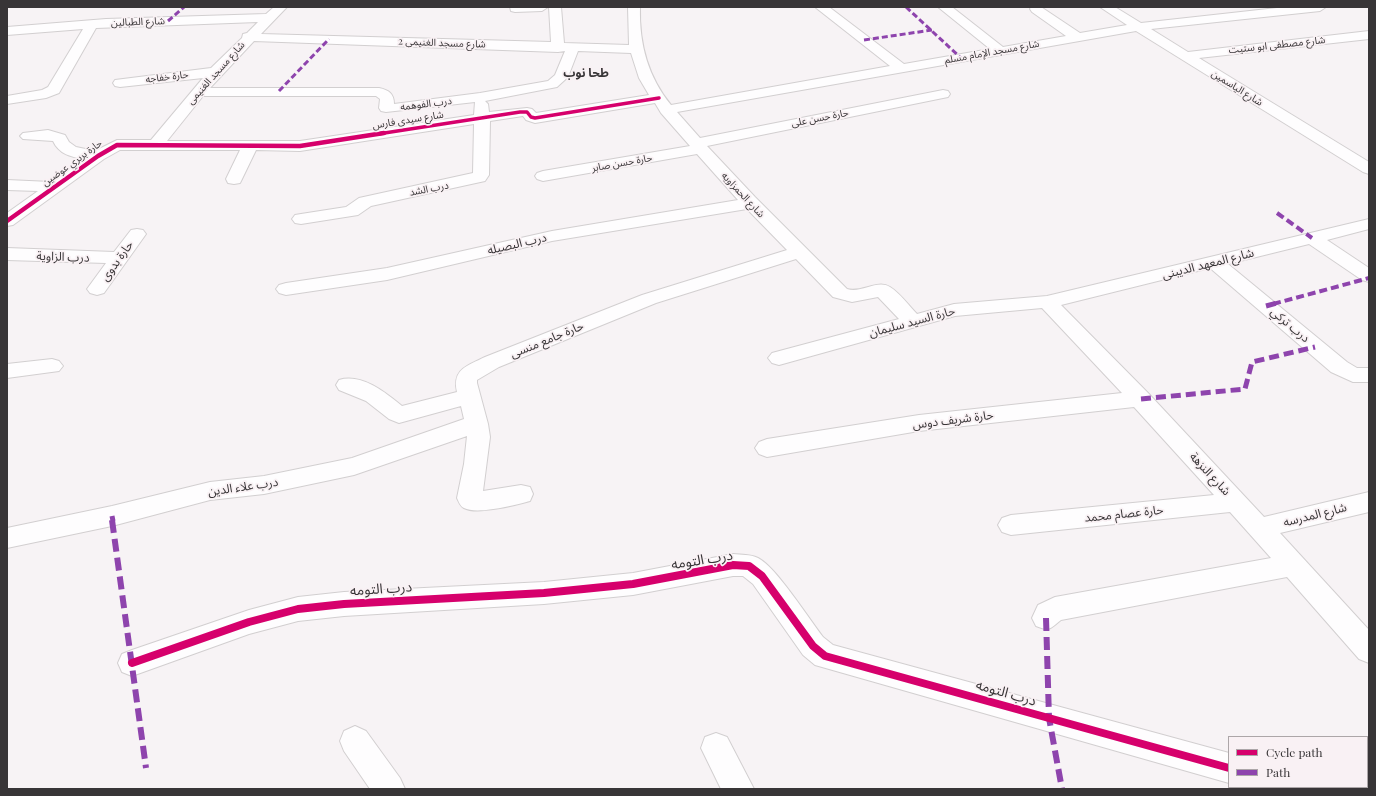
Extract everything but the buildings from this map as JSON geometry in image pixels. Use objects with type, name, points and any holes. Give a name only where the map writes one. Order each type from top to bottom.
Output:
[{"type":"street","name":"شارع مسجد الغنيمى","points":[[156,144],[197,92],[215,72],[248,37],[281,7]]},
{"type":"street","points":[[515,8],[542,7]]},
{"type":"street","points":[[555,7],[558,48]]},
{"type":"street","name":"شارع الحمزاويه","points":[[634,7],[636,49],[646,78],[662,104],[698,146],[749,203],[840,292],[852,297],[875,291],[883,291],[913,321]]},
{"type":"street","points":[[821,7],[901,68]]},
{"type":"street","points":[[944,7],[999,50]]},
{"type":"street","name":"شارع الياسمين","points":[[1106,7],[1369,169]]},
{"type":"street","name":"شارع مسجد الإمام مسلم","points":[[662,104],[901,68],[1138,27],[1320,7]]},
{"type":"street","points":[[1036,9],[1077,37]]},
{"type":"street","points":[[106,23],[114,12]]},
{"type":"street","name":"شارع الطبالين","points":[[7,31],[106,23],[269,18]]},
{"type":"street","points":[[7,100],[42,95],[54,90],[92,24]]},
{"type":"street","name":"شارع مصطفى ابو ستيت","points":[[1185,56],[1369,35]]},
{"type":"street","name":"شارع مسجد الغنيمى 2","points":[[248,37],[558,48],[636,49]]},
{"type":"street","name":"درب الفوهمه","points":[[197,92],[379,92],[387,97],[386,108],[390,108],[480,97],[552,84],[561,77],[573,48]]},
{"type":"street","name":"حارة خفاجه","points":[[120,83],[215,72]]},
{"type":"street","name":"حارة حسن على","points":[[698,146],[943,94]]},
{"type":"street","name":"درب الشد","points":[[301,218],[344,213],[352,211],[365,202],[479,177],[481,175],[482,119],[480,97]]},
{"type":"street","name":"شارع سيدى فارس","points":[[156,144],[300,146],[524,112],[535,118],[662,104]]},
{"type":"street","points":[[28,136],[55,136],[60,138],[61,142],[68,149],[81,154],[98,156]]},
{"type":"street","name":"حارة بربري عوضين","points":[[7,220],[98,156],[117,145],[156,144]]},
{"type":"street","points":[[234,179],[250,145]]},
{"type":"street","name":"حارة حسن صابر","points":[[544,176],[698,146]]},
{"type":"street","points":[[7,185],[56,187]]},
{"type":"street","name":"درب البصيله","points":[[286,289],[387,274],[552,236],[749,203]]},
{"type":"street","name":"شارع المعهد الديبنى","points":[[1047,302],[1215,263],[1369,224]]},
{"type":"street","name":"حارة بدوى","points":[[97,289],[138,234]]},
{"type":"street","points":[[1312,238],[1369,276]]},
{"type":"street","name":"حارة جامع منسى","points":[[521,494],[477,501],[472,501],[469,498],[477,444],[476,424],[466,385],[466,378],[472,372],[492,362],[649,299],[799,252]]},
{"type":"street","name":"درب الزاوية","points":[[7,254],[119,258]]},
{"type":"street","name":"درب تركي","points":[[1215,263],[1348,374],[1359,377],[1369,375]]},
{"type":"street","name":"حارة السيد سليمان","points":[[779,358],[954,310],[1047,302]]},
{"type":"street","name":"شارع النزهة","points":[[1047,302],[1141,399],[1260,528],[1369,650]]},
{"type":"street","points":[[7,372],[52,366]]},
{"type":"street","points":[[347,385],[376,398],[399,416],[470,396]]},
{"type":"street","name":"حارة شريف دوس","points":[[767,448],[919,423],[1141,399]]},
{"type":"street","name":"درب علاء الدين","points":[[7,538],[112,516],[210,491],[264,485],[354,466],[476,424]]},
{"type":"street","name":"حارة عصام محمد","points":[[1011,525],[1236,502]]},
{"type":"street","name":"شارع المدرسه","points":[[1260,528],[1369,502]]},
{"type":"street","points":[[1046,618],[1048,613],[1055,609],[1293,565]]},
{"type":"street","name":"درب التومه","points":[[132,663],[249,622],[298,609],[344,604],[544,593],[633,584],[733,566],[749,566],[762,576],[813,646],[825,656],[1228,768]]},
{"type":"street","points":[[355,741],[389,789]]},
{"type":"street","points":[[716,748],[738,789]]},
{"type":"marked path","points":[[168,21],[184,7]]},
{"type":"marked path","points":[[906,7],[961,58]]},
{"type":"marked path","points":[[864,40],[932,30]]},
{"type":"marked path","points":[[279,91],[329,39]]},
{"type":"marked path","points":[[1277,213],[1312,238]]},
{"type":"marked path","points":[[1266,306],[1369,278]]},
{"type":"marked path","points":[[1141,399],[1245,389],[1252,362],[1315,347]]},
{"type":"marked path","points":[[112,516],[146,768]]},
{"type":"marked path","points":[[1046,618],[1049,718],[1062,789]]},
{"type":"cycle path","points":[[7,221],[98,156],[117,145],[300,146],[520,112],[527,112],[531,117],[535,118],[659,98]]},
{"type":"cycle path","points":[[132,663],[249,622],[298,609],[344,604],[544,593],[633,584],[733,565],[749,566],[762,576],[813,646],[825,656],[1228,768]]},
{"type":"district","name":"طحا نوب","points":[[586,73]]}]
